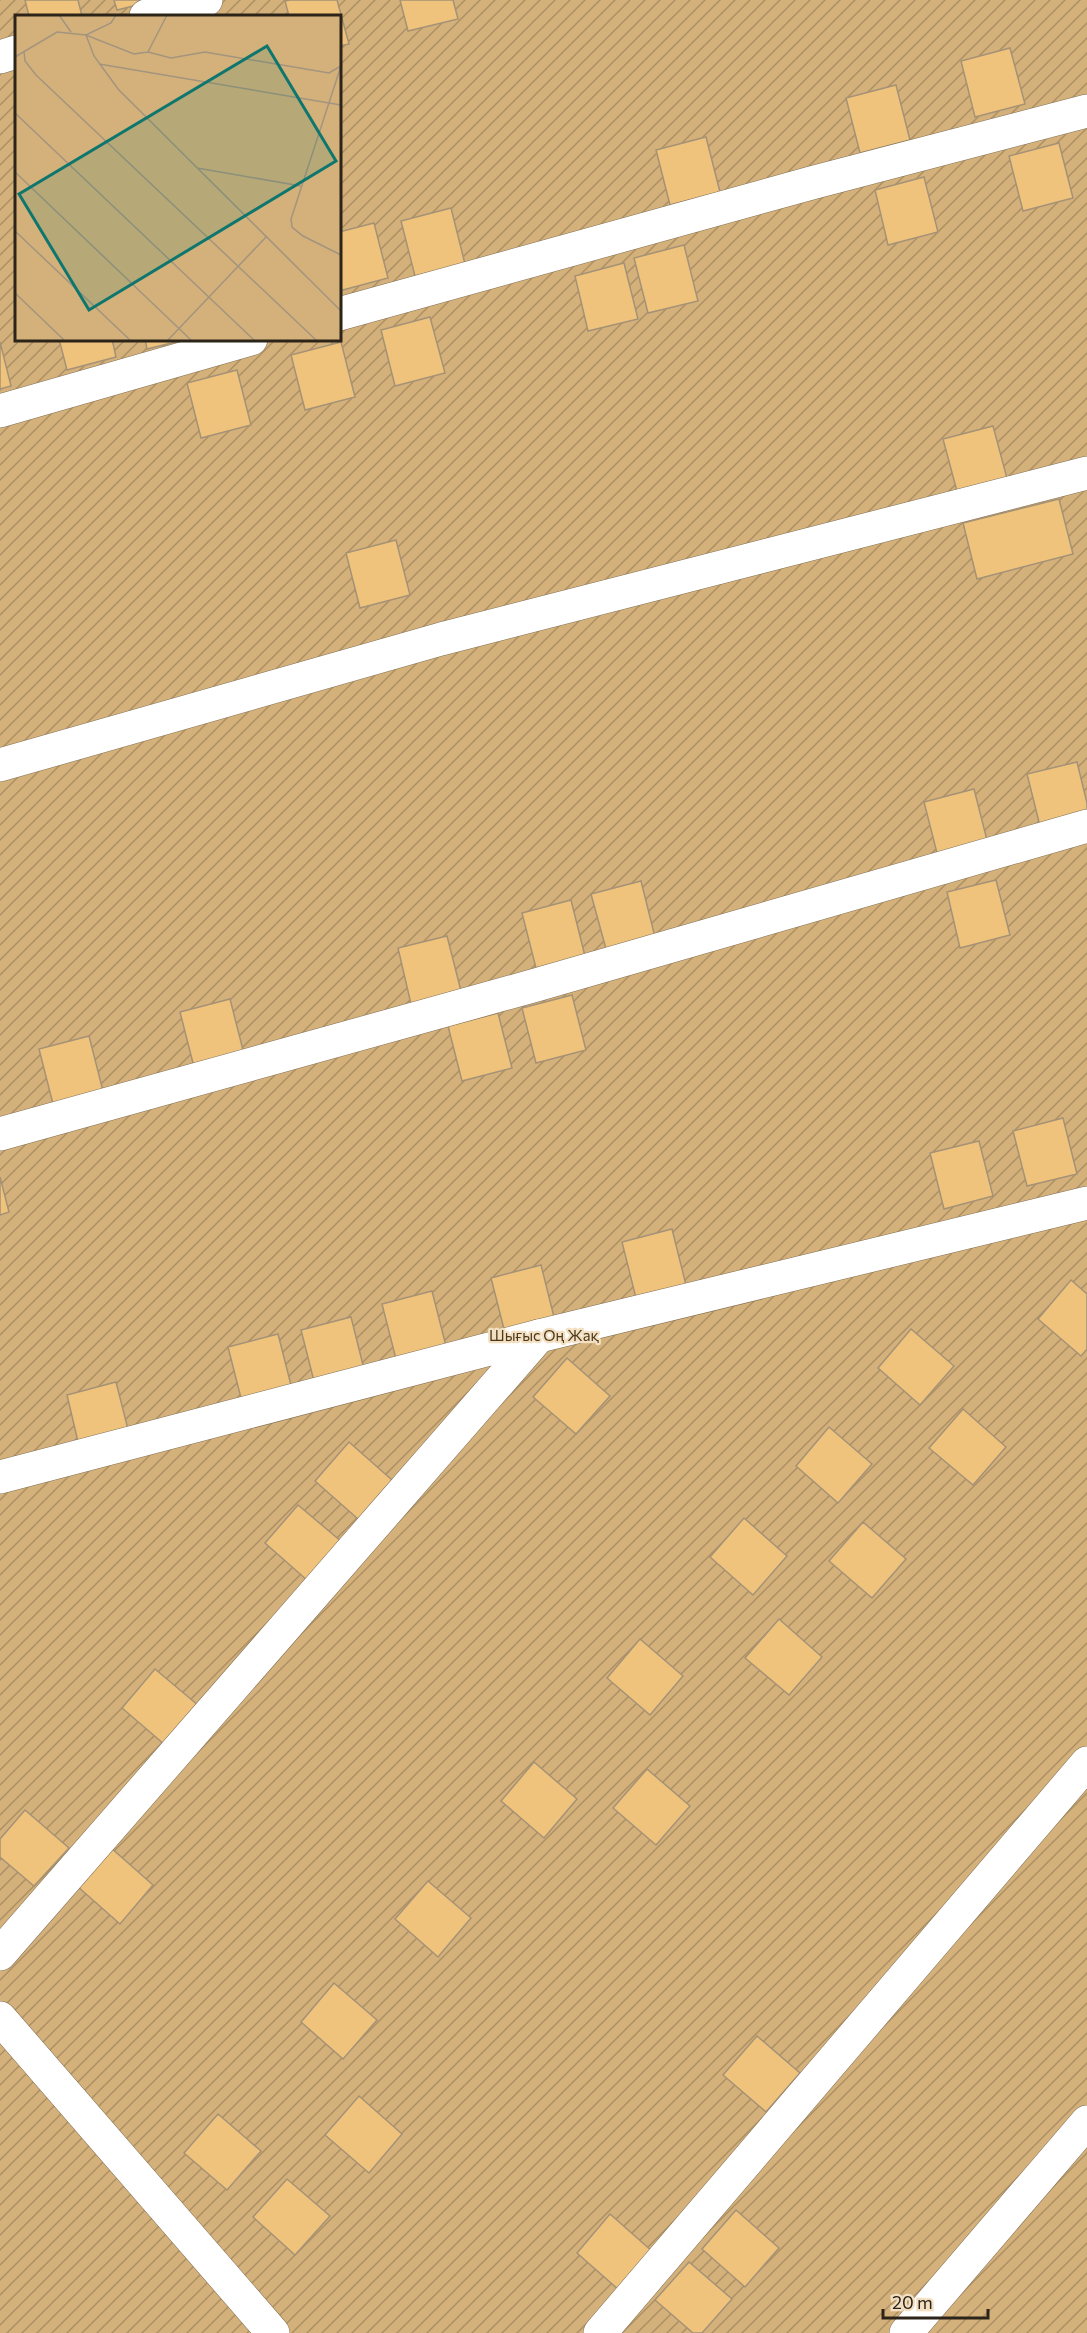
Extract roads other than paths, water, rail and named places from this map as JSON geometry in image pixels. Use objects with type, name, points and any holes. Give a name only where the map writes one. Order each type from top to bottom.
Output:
[{"type":"lane","points":[[150,15],[206,0]]},
{"type":"lane","points":[[0,57],[15,52]]},
{"type":"lane","points":[[340,314],[815,182],[1087,111]]},
{"type":"lane","points":[[0,411],[248,340]]},
{"type":"lane","points":[[0,765],[441,639],[1087,473]]},
{"type":"lane","points":[[0,1134],[536,985],[1087,826]]},
{"type":"lane","points":[[0,1477],[539,1336],[1087,1203]]},
{"type":"lane","points":[[0,1954],[539,1336]]},
{"type":"lane","points":[[600,2333],[1087,1763]]},
{"type":"lane","points":[[0,2019],[273,2333]]},
{"type":"lane","points":[[906,2333],[1087,2122]]},
{"type":"park label","name":"Шығыс Оң Жақ","points":[[544,1336]]}]
